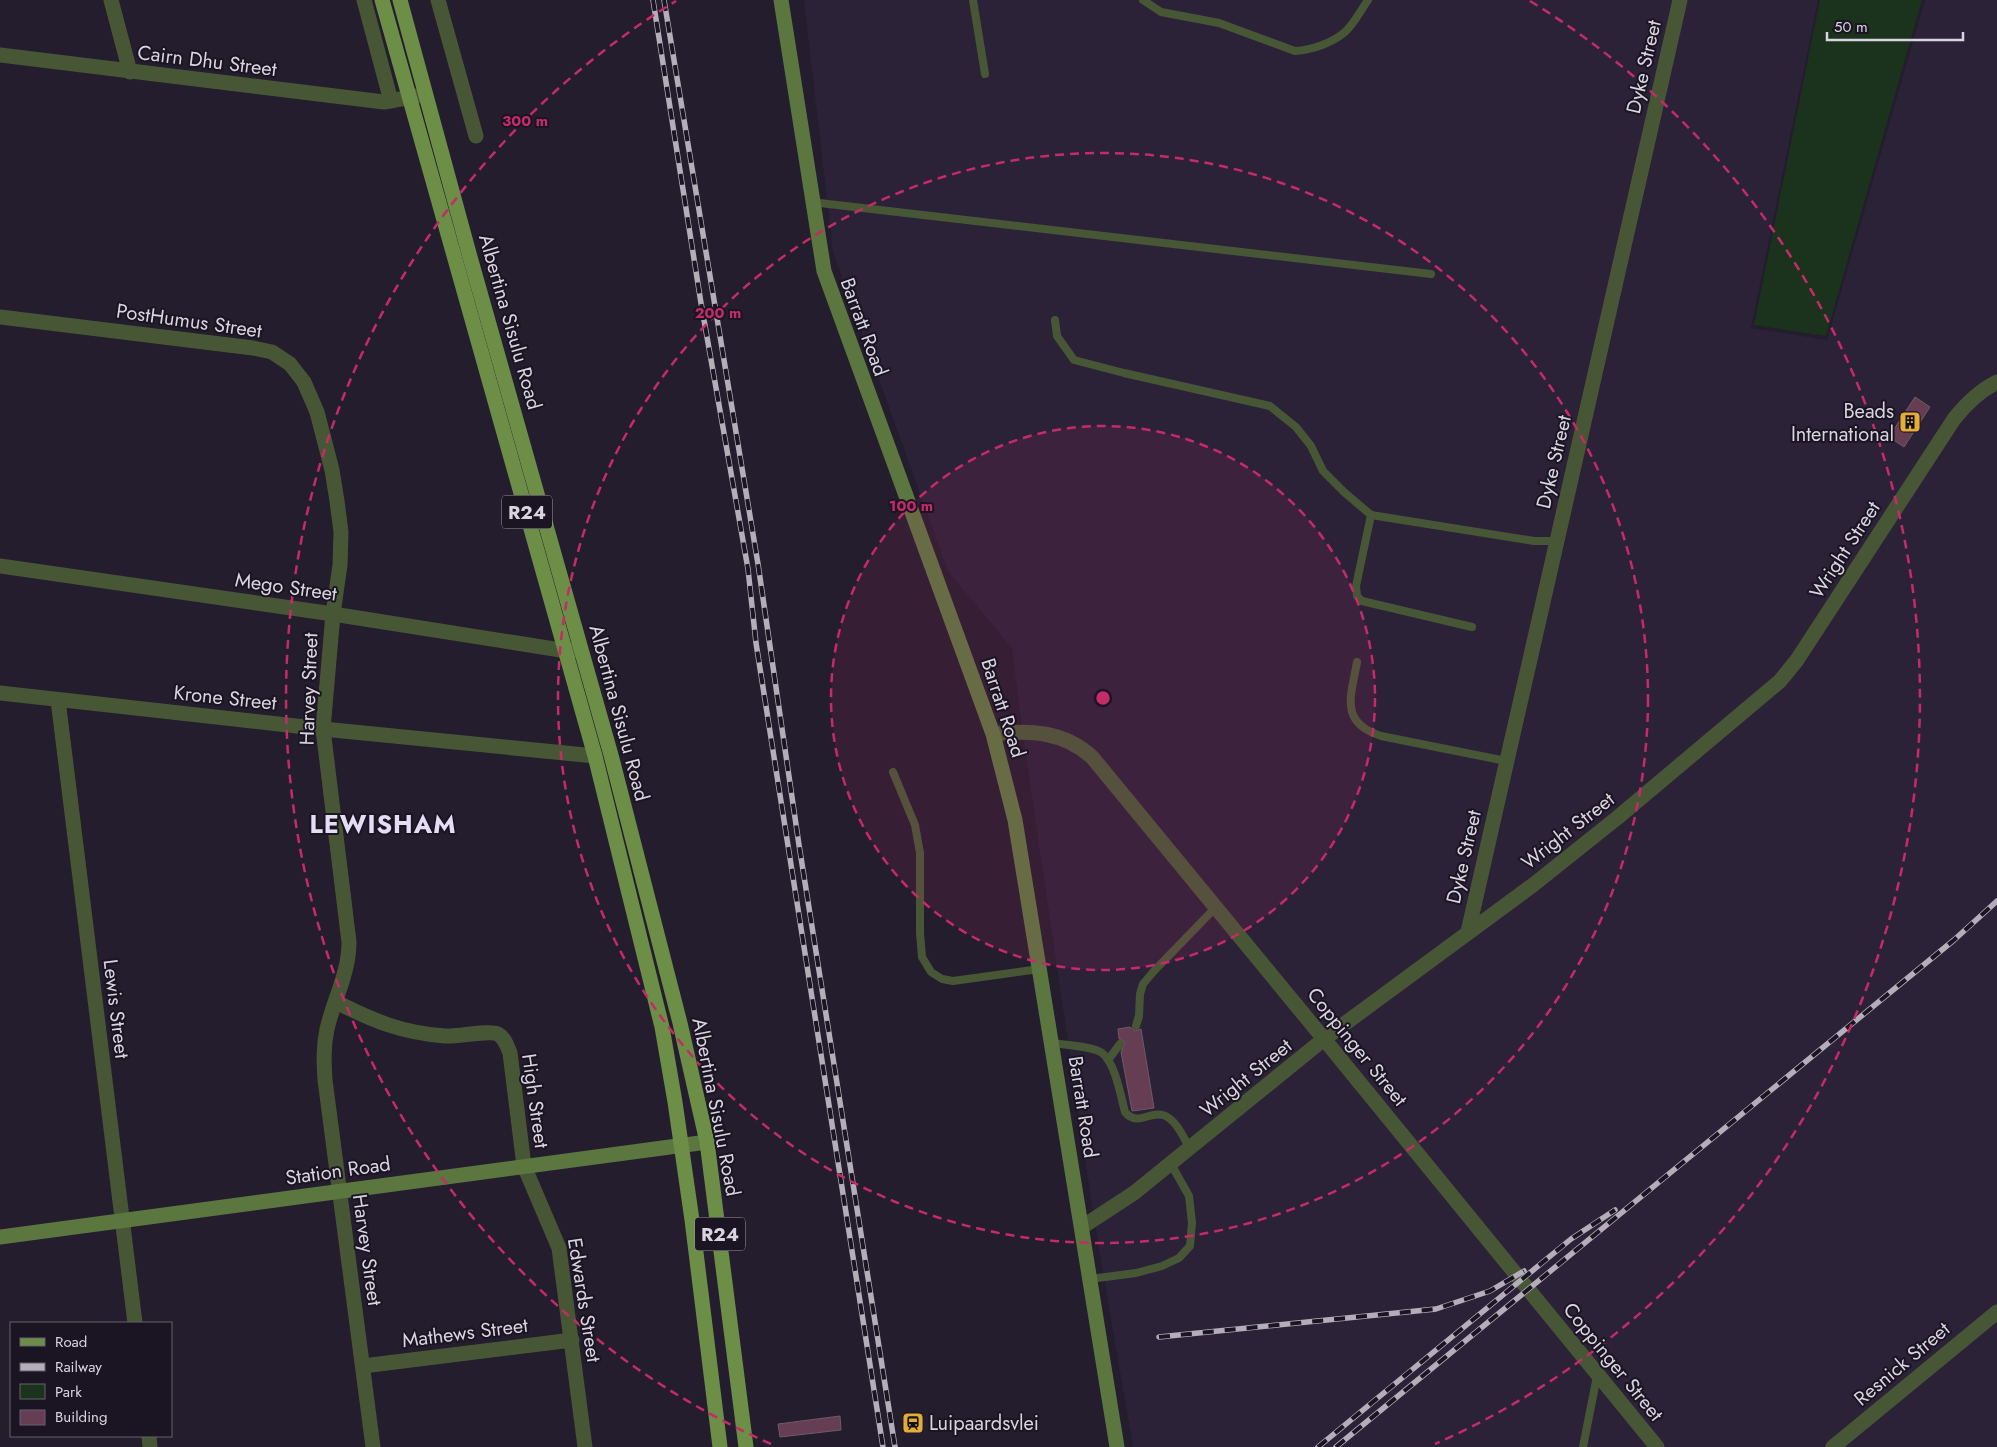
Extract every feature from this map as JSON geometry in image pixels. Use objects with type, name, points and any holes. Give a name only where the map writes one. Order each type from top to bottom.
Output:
[{"type":"main road","name":"Albertina Sisulu Road","points":[[382,0],[409,98],[574,650],[614,765],[677,1014],[707,1142],[746,1446]]},
{"type":"main road","name":"Albertina Sisulu Road","points":[[400,0],[574,650],[595,756],[662,1027],[682,1145],[721,1447]]},
{"type":"main road","name":"Barratt Road","points":[[781,0],[811,202],[824,271],[832,298],[993,734],[1015,820],[1117,1447]]},
{"type":"main road","name":"Station Road","points":[[0,1237],[707,1142]]},
{"type":"main road","points":[[721,1447],[746,1446]]},
{"type":"street","points":[[110,0],[130,72]]},
{"type":"street","points":[[364,0],[391,101]]},
{"type":"street","points":[[438,0],[476,136]]},
{"type":"street","name":"Dyke Street","points":[[1468,932],[1680,0]]},
{"type":"street","name":"Cairn Dhu Street","points":[[0,55],[384,102],[426,94]]},
{"type":"street","name":"PostHumus Street","points":[[0,317],[253,348],[272,352],[290,364],[304,382],[317,412],[335,486],[341,532],[333,614]]},
{"type":"street","name":"Wright Street","points":[[1082,1227],[1134,1193],[1324,1039],[1533,885],[1617,818],[1780,681],[1797,660],[1954,420],[1966,404],[1995,384]]},
{"type":"street","name":"Mego Street","points":[[0,566],[574,650]]},
{"type":"street","name":"Harvey Street","points":[[333,614],[323,729],[350,942],[349,960],[327,1028],[324,1047],[325,1080],[373,1447]]},
{"type":"street","name":"Krone Street","points":[[0,693],[323,729],[595,756]]},
{"type":"street","name":"Lewis Street","points":[[58,700],[135,1322]]},
{"type":"street","name":"Coppinger Street","points":[[993,734],[1044,733],[1071,741],[1092,757],[1657,1447]]},
{"type":"street","name":"High Street","points":[[336,1002],[374,1021],[419,1033],[446,1036],[499,1034],[505,1040],[510,1053],[524,1166]]},
{"type":"street","name":"Edwards Street","points":[[524,1166],[559,1248],[585,1447]]},
{"type":"street","name":"Resnick Street","points":[[1833,1447],[1997,1312]]},
{"type":"street","name":"Mathews Street","points":[[363,1366],[572,1340]]},
{"type":"lane","points":[[973,0],[985,74]]},
{"type":"lane","points":[[1144,0],[1161,12],[1219,23],[1295,51],[1306,51],[1323,45],[1346,32],[1368,0]]},
{"type":"lane","points":[[811,202],[1431,274]]},
{"type":"lane","points":[[1055,320],[1057,336],[1074,360],[1270,406],[1296,427],[1311,446],[1324,471],[1344,492],[1371,515],[1534,541],[1557,541]]},
{"type":"lane","points":[[1371,515],[1356,586],[1357,596],[1362,601],[1472,627]]},
{"type":"lane","points":[[1357,662],[1349,704],[1356,720],[1366,731],[1381,736],[1506,761]]},
{"type":"lane","points":[[893,772],[914,825],[920,853],[920,933],[922,957],[931,972],[942,979],[953,982],[1039,969]]},
{"type":"lane","points":[[1136,1026],[1143,984],[1154,970],[1216,907]]},
{"type":"lane","points":[[1052,1043],[1103,1053],[1108,1060],[1128,1116],[1141,1119],[1162,1114],[1176,1125],[1190,1149]]},
{"type":"lane","points":[[1108,1060],[1120,1044]]},
{"type":"lane","points":[[1090,1280],[1162,1266],[1179,1258],[1190,1246],[1192,1222],[1189,1196],[1171,1164]]},
{"type":"lane","points":[[1583,1447],[1598,1374]]},
{"type":"shaded area","points":[[804,0],[1818,0],[1751,328],[1827,340],[1925,0],[1997,0],[1997,1447],[1133,1447],[1094,1219],[1012,648],[948,571],[833,252]]},
{"type":"green space","points":[[1820,0],[1922,0],[1826,336],[1754,325]]},
{"type":"building","name":"Beads International","points":[[1915,397],[1930,407],[1904,447],[1889,437]]},
{"type":"building","points":[[1130,1027],[1135,1031],[1141,1029],[1154,1108],[1132,1111],[1121,1052],[1125,1042],[1119,1039],[1118,1029]]},
{"type":"building","points":[[840,1416],[841,1430],[780,1437],[778,1424]]},
{"type":"railway","points":[[653,0],[701,303],[748,569],[756,643],[883,1447]]},
{"type":"railway","points":[[664,0],[758,564],[799,845],[895,1447]]},
{"type":"railway","points":[[1336,1447],[1954,940],[1997,901]]},
{"type":"railway","points":[[1318,1447],[1571,1239],[1615,1210]]},
{"type":"railway","points":[[1159,1337],[1436,1309],[1490,1291],[1524,1271]]},
{"type":"place","name":"Beads International","points":[[1910,422]]},
{"type":"place","name":"Luipaardsvlei","points":[[913,1423]]},
{"type":"district","name":"LEWISHAM","points":[[383,824]]}]
